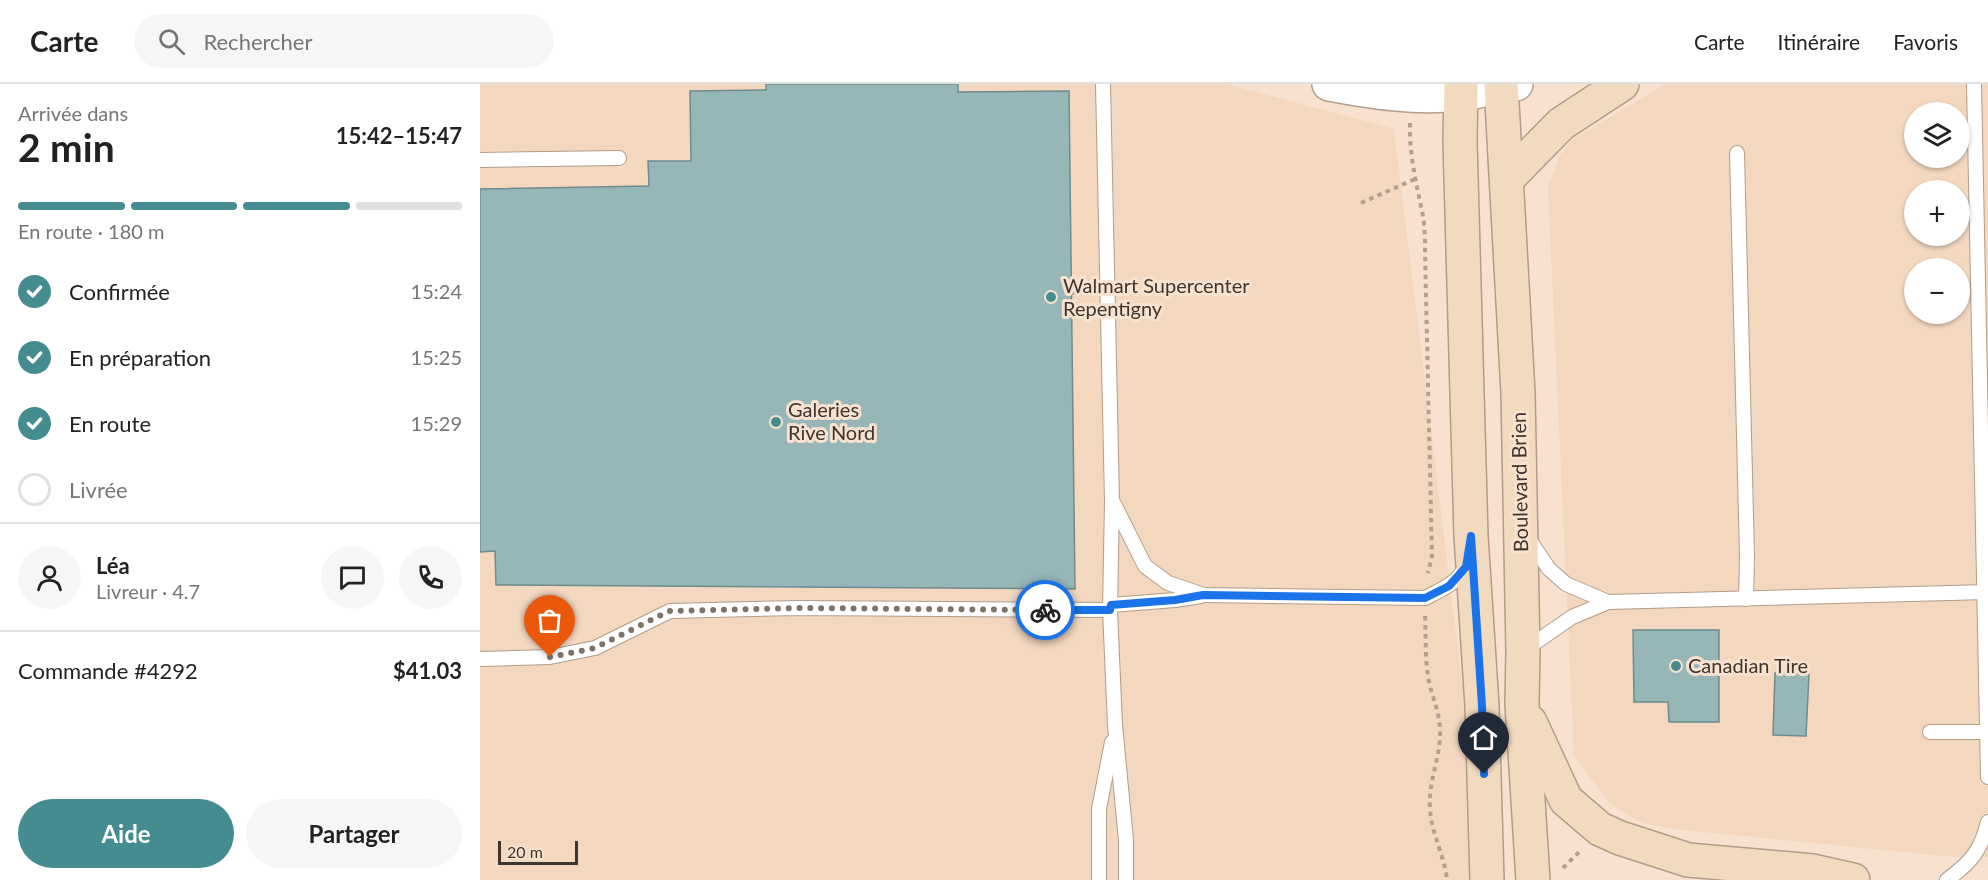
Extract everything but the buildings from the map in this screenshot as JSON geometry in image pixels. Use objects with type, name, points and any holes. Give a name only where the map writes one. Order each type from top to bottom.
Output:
[{"type":"main road","points":[[1507,179],[1561,124],[1622,84]]},
{"type":"main road","name":"Boulevard Brien","points":[[1506,85],[1507,179],[1517,382],[1521,527],[1522,704],[1547,875]]},
{"type":"main road","points":[[1461,89],[1460,141],[1471,536],[1482,706],[1487,880]]},
{"type":"main road","points":[[1522,704],[1566,800],[1600,829],[1620,838],[1688,860],[1813,872],[1853,880]]},
{"type":"street","points":[[1329,84],[1413,95],[1506,85]]},
{"type":"lane","points":[[1103,84],[1112,501],[1110,608],[1115,725],[1126,840],[1126,880]]},
{"type":"lane","points":[[1974,84],[1988,777]]},
{"type":"lane","points":[[1737,153],[1747,556],[1746,599]]},
{"type":"lane","points":[[480,160],[619,158]]},
{"type":"lane","points":[[1112,501],[1145,566],[1168,582],[1203,595]]},
{"type":"lane","points":[[1521,527],[1549,569],[1566,584],[1608,602]]},
{"type":"lane","points":[[480,659],[550,657],[595,648],[669,611],[798,608],[1110,608],[1203,595],[1425,598],[1449,586],[1466,567],[1471,536]]},
{"type":"lane","points":[[1523,651],[1572,617],[1608,602],[1986,593]]},
{"type":"lane","points":[[1099,880],[1099,808],[1115,725]]},
{"type":"lane","points":[[1930,732],[1988,732]]},
{"type":"lane","points":[[1947,880],[1971,859],[1983,843],[1988,822]]},
{"type":"path","points":[[1410,120],[1409,137],[1422,213],[1425,253],[1432,556],[1427,576]]},
{"type":"path","points":[[1361,203],[1415,179]]},
{"type":"path","points":[[1425,612],[1428,678],[1439,717],[1440,733],[1439,749],[1430,784],[1431,821],[1440,854],[1446,864],[1447,880]]},
{"type":"path","points":[[1547,875],[1586,845]]},
{"type":"shaded area","points":[[480,84],[1227,84],[1394,129],[1465,707],[1469,838],[1474,880],[480,880]]},
{"type":"shaded area","points":[[1665,84],[1988,84],[1988,857],[1954,857],[1683,830],[1642,823],[1610,804],[1574,756],[1548,188],[1560,155],[1573,139]]},
{"type":"way so far","points":[[550,657],[595,648],[669,611],[798,608],[1045,610]]},
{"type":"place","name":"Walmart Supercenter Repentigny","points":[[1051,297]]},
{"type":"place","name":"Galeries Rive Nord","points":[[776,422]]},
{"type":"place","name":"Canadian Tire","points":[[1676,666]]},
{"type":"route","points":[[1045,610],[1110,610],[1111,605],[1175,600],[1203,595],[1425,598],[1449,586],[1466,567],[1471,536],[1484,774]]}]
